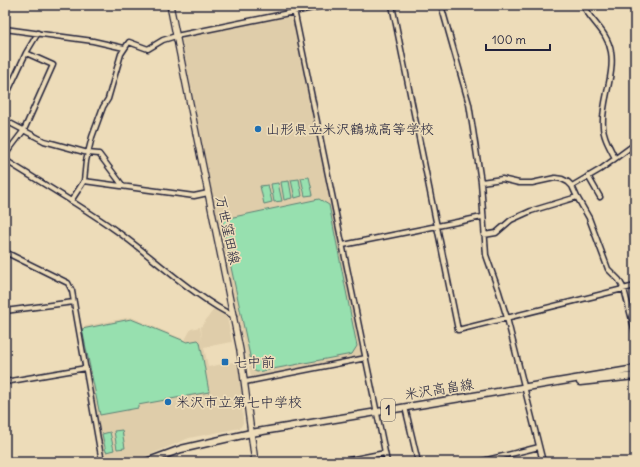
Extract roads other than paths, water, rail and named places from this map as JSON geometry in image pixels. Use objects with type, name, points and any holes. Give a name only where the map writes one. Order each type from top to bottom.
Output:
[{"type":"main road","name":"万世窪田線","points":[[170,5],[234,316],[245,382],[255,462]]},
{"type":"main road","name":"米沢高畠線","points":[[146,462],[160,459],[193,446],[251,433],[635,369]]},
{"type":"main road","name":"米沢高畠線","points":[[524,388],[635,376]]},
{"type":"street","points":[[293,5],[387,462]]},
{"type":"street","points":[[71,200],[84,181],[88,153],[103,107],[108,99],[117,66],[124,48],[129,42],[148,49],[163,40],[176,36],[328,5]]},
{"type":"street","points":[[392,5],[458,330],[635,286]]},
{"type":"street","points":[[441,5],[470,104],[481,182],[482,217],[486,255],[507,318],[543,462]]},
{"type":"street","points":[[583,5],[605,36],[611,53],[609,84],[605,100],[602,126],[615,158]]},
{"type":"street","points":[[5,28],[92,40],[124,48]]},
{"type":"street","points":[[5,98],[26,53],[38,33]]},
{"type":"street","points":[[5,155],[24,130],[53,65],[26,53]]},
{"type":"street","points":[[5,115],[8,122],[44,141],[88,153],[99,154],[123,186]]},
{"type":"street","points":[[572,186],[601,169],[635,144]]},
{"type":"street","points":[[5,160],[71,200],[119,233],[168,273],[204,299],[220,310],[234,316]]},
{"type":"street","points":[[588,176],[600,197]]},
{"type":"street","points":[[481,182],[502,179],[519,183],[532,183],[555,178],[568,182],[572,186],[589,218],[608,269],[619,280],[624,288],[635,332]]},
{"type":"street","points":[[84,181],[194,196],[208,193]]},
{"type":"street","points":[[484,235],[496,233],[511,220],[531,210],[577,197]]},
{"type":"street","points":[[343,245],[482,217]]},
{"type":"street","points":[[5,251],[68,282],[72,291],[102,462]]},
{"type":"street","points":[[5,311],[74,302]]},
{"type":"street","points":[[245,382],[366,358]]},
{"type":"street","points":[[5,382],[86,368]]},
{"type":"street","points":[[405,407],[418,462]]},
{"type":"street","points":[[479,462],[539,447]]},
{"type":"street","points":[[339,462],[349,462],[385,453]]},
{"type":"place","name":"山形県立米沢鶴城高等学校","points":[[258,129]]},
{"type":"place","name":"七中前","points":[[225,362]]},
{"type":"place","name":"米沢市立第七中学校","points":[[168,402]]}]
